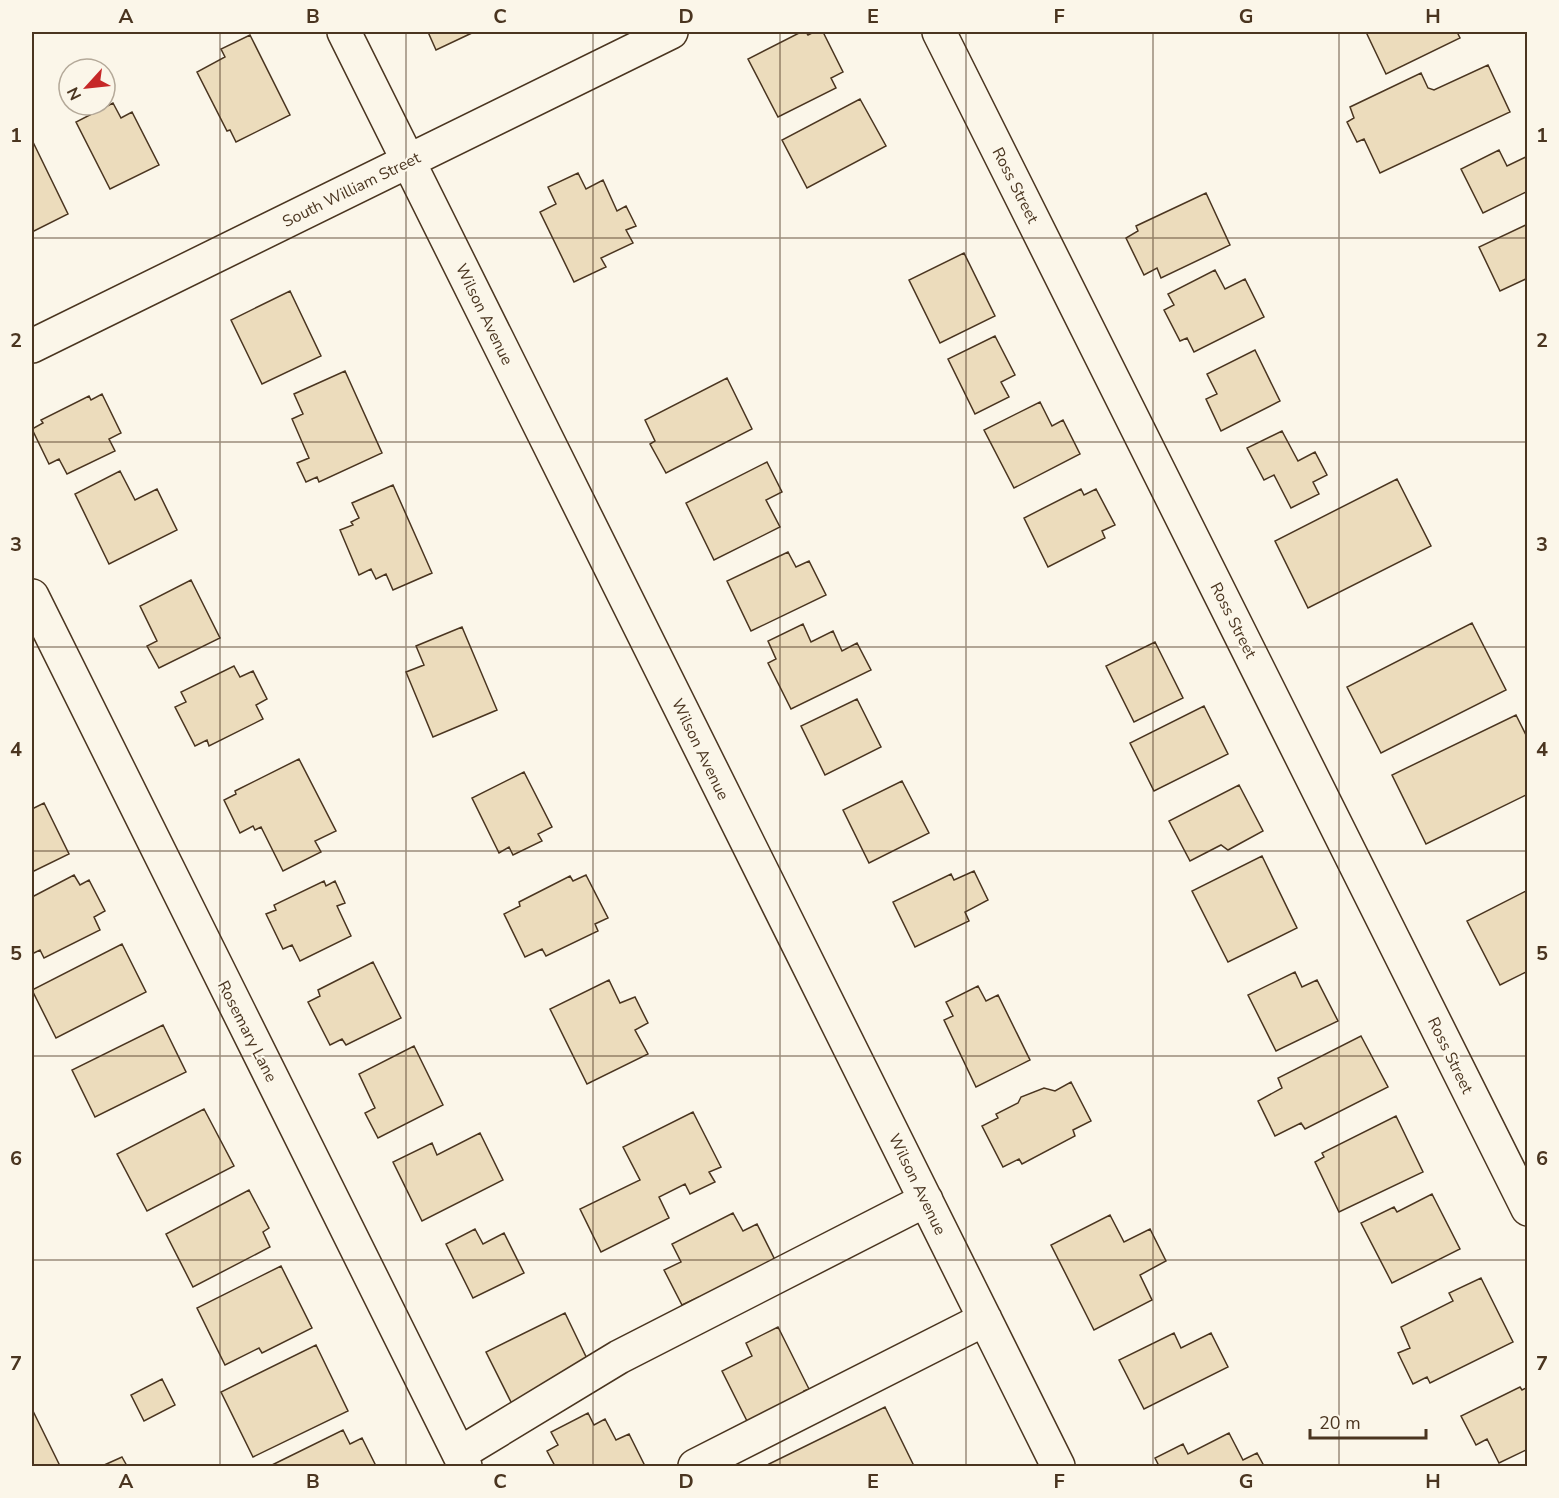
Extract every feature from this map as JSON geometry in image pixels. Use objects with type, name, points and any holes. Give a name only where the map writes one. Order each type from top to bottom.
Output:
[{"type":"street","name":"Wilson Avenue","points":[[344,32],[1059,1467]]},
{"type":"street","name":"South William Street","points":[[32,346],[671,32]]},
{"type":"street","name":"Ross Street","points":[[939,32],[1527,1209]]},
{"type":"street","name":"Rosemary Lane","points":[[32,596],[462,1460]]},
{"type":"street","points":[[462,1460],[619,1357],[926,1200]]},
{"type":"street","points":[[695,1467],[985,1319]]},
{"type":"building","points":[[428,32],[474,32],[436,50]]},
{"type":"building","points":[[801,32],[806,32],[808,35],[823,32],[843,72],[831,78],[836,88],[778,117],[748,59]]},
{"type":"building","points":[[1366,32],[1457,32],[1460,38],[1386,74]]},
{"type":"building","points":[[250,35],[290,115],[236,142],[230,130],[227,131],[197,72],[225,57],[221,49]]},
{"type":"building","points":[[1488,65],[1510,112],[1380,173],[1364,139],[1357,142],[1347,122],[1354,118],[1350,107],[1421,73],[1428,88],[1434,90]]},
{"type":"building","points":[[860,99],[886,146],[807,188],[782,140]]},
{"type":"building","points":[[117,110],[121,118],[132,112],[159,165],[110,189],[76,122],[86,117],[117,117]]},
{"type":"building","points":[[32,140],[68,214],[32,232]]},
{"type":"building","points":[[1499,150],[1507,166],[1528,156],[1528,191],[1483,213],[1461,169]]},
{"type":"building","points":[[578,173],[586,189],[603,180],[617,211],[626,206],[636,226],[626,230],[633,243],[601,258],[606,267],[574,282],[540,212],[556,204],[548,187]]},
{"type":"building","points":[[1206,193],[1230,245],[1161,278],[1157,268],[1144,275],[1126,238],[1138,231],[1136,226]]},
{"type":"building","points":[[1528,224],[1528,278],[1500,291],[1479,247]]},
{"type":"building","points":[[964,253],[995,316],[940,343],[909,280]]},
{"type":"building","points":[[1215,270],[1225,289],[1245,279],[1264,317],[1194,352],[1187,338],[1180,341],[1164,310],[1174,305],[1168,294]]},
{"type":"building","points":[[290,291],[321,356],[262,384],[231,320]]},
{"type":"building","points":[[995,336],[1015,375],[1001,382],[1009,397],[975,414],[948,359]]},
{"type":"building","points":[[1255,350],[1280,401],[1221,431],[1206,399],[1217,394],[1207,374]]},
{"type":"building","points":[[345,371],[382,453],[319,482],[317,477],[306,482],[297,463],[309,458],[292,419],[303,414],[294,394]]},
{"type":"building","points":[[727,378],[752,429],[666,473],[650,444],[655,441],[645,420]]},
{"type":"building","points":[[102,394],[121,433],[109,439],[115,451],[67,474],[59,459],[49,464],[32,429],[43,423],[41,420],[89,396],[91,400]]},
{"type":"building","points":[[1040,402],[1052,426],[1063,420],[1080,454],[1014,488],[984,430]]},
{"type":"building","points":[[1282,431],[1298,461],[1315,452],[1327,475],[1313,482],[1319,494],[1291,508],[1274,475],[1264,480],[1247,448]]},
{"type":"building","points":[[767,462],[782,492],[766,500],[780,527],[714,560],[686,503]]},
{"type":"building","points":[[120,471],[135,500],[157,489],[177,530],[109,564],[75,494]]},
{"type":"building","points":[[1397,479],[1431,546],[1308,608],[1275,541]]},
{"type":"building","points":[[393,485],[432,573],[393,590],[386,574],[376,579],[371,569],[359,575],[340,530],[353,525],[351,522],[359,518],[352,503]]},
{"type":"building","points":[[1081,489],[1084,495],[1096,489],[1115,525],[1102,531],[1105,538],[1048,567],[1024,518]]},
{"type":"building","points":[[788,552],[796,567],[809,561],[826,595],[751,631],[727,581]]},
{"type":"building","points":[[191,580],[220,638],[159,668],[147,646],[157,641],[140,606]]},
{"type":"building","points":[[1472,623],[1506,690],[1381,753],[1347,687]]},
{"type":"building","points":[[803,624],[811,642],[833,631],[842,651],[857,643],[871,670],[791,709],[768,663],[776,659],[768,641]]},
{"type":"building","points":[[462,627],[497,710],[433,737],[406,672],[424,665],[416,646]]},
{"type":"building","points":[[1155,642],[1183,698],[1134,722],[1106,666]]},
{"type":"building","points":[[234,666],[240,677],[253,671],[267,699],[256,705],[263,719],[209,746],[207,740],[195,746],[175,707],[186,702],[181,692]]},
{"type":"building","points":[[857,699],[881,747],[825,775],[801,726]]},
{"type":"building","points":[[1204,706],[1228,754],[1154,791],[1130,743]]},
{"type":"building","points":[[1516,715],[1528,739],[1528,794],[1426,844],[1392,775]]},
{"type":"building","points":[[299,759],[336,831],[315,841],[321,852],[283,871],[261,827],[255,830],[253,826],[240,833],[224,800],[236,794],[235,791]]},
{"type":"building","points":[[524,772],[552,827],[538,834],[542,841],[513,855],[509,847],[499,853],[472,798]]},
{"type":"building","points":[[902,781],[929,833],[869,863],[843,810]]},
{"type":"building","points":[[1239,785],[1263,831],[1228,850],[1221,845],[1190,861],[1169,821]]},
{"type":"building","points":[[44,803],[69,854],[32,872],[32,809]]},
{"type":"building","points":[[1262,856],[1297,928],[1228,962],[1192,891]]},
{"type":"building","points":[[974,871],[988,900],[965,912],[969,921],[915,947],[893,902],[951,874],[954,880]]},
{"type":"building","points":[[74,875],[80,885],[89,880],[105,911],[94,917],[100,930],[44,958],[40,950],[32,954],[32,897]]},
{"type":"building","points":[[586,875],[608,918],[595,924],[598,931],[546,956],[542,949],[525,957],[504,914],[520,906],[519,902],[570,876],[573,881]]},
{"type":"building","points":[[324,881],[326,886],[335,881],[345,903],[337,906],[351,936],[300,961],[292,945],[283,949],[266,914],[276,910],[274,905]]},
{"type":"building","points":[[1528,890],[1528,971],[1500,985],[1467,921]]},
{"type":"building","points":[[122,944],[146,992],[56,1038],[32,990]]},
{"type":"building","points":[[373,962],[401,1018],[346,1045],[342,1039],[330,1045],[308,1002],[320,996],[318,990]]},
{"type":"building","points":[[1295,972],[1302,987],[1317,980],[1338,1021],[1276,1051],[1248,995]]},
{"type":"building","points":[[609,980],[620,1003],[635,997],[648,1023],[635,1030],[648,1054],[587,1084],[550,1009]]},
{"type":"building","points":[[978,986],[986,1001],[998,995],[1030,1060],[976,1087],[944,1020],[953,1016],[946,1002]]},
{"type":"building","points":[[163,1025],[186,1072],[95,1117],[72,1070]]},
{"type":"building","points":[[1361,1036],[1388,1087],[1305,1129],[1301,1123],[1275,1136],[1258,1101],[1282,1088],[1278,1078]]},
{"type":"building","points":[[414,1046],[443,1105],[378,1138],[365,1113],[375,1108],[359,1074]]},
{"type":"building","points":[[1071,1082],[1091,1121],[1073,1130],[1075,1136],[1022,1164],[1019,1159],[1003,1167],[982,1126],[998,1118],[996,1114],[1018,1103],[1021,1097],[1044,1088],[1055,1091]]},
{"type":"building","points":[[204,1109],[234,1166],[147,1211],[117,1154]]},
{"type":"building","points":[[693,1112],[721,1167],[709,1172],[715,1182],[690,1194],[685,1184],[659,1197],[669,1218],[601,1252],[580,1209],[640,1180],[623,1147]]},
{"type":"building","points":[[1396,1116],[1423,1172],[1339,1212],[1315,1162],[1324,1157],[1322,1153]]},
{"type":"building","points":[[480,1133],[503,1180],[422,1221],[393,1162],[432,1143],[437,1155]]},
{"type":"building","points":[[249,1190],[269,1228],[263,1232],[270,1247],[193,1287],[166,1234]]},
{"type":"building","points":[[1432,1194],[1460,1249],[1392,1283],[1361,1223],[1394,1207],[1397,1212]]},
{"type":"building","points":[[733,1213],[743,1231],[757,1224],[776,1262],[701,1300],[699,1297],[682,1305],[664,1270],[681,1262],[672,1244]]},
{"type":"building","points":[[1110,1215],[1124,1242],[1150,1229],[1166,1261],[1140,1275],[1152,1300],[1094,1330],[1051,1245]]},
{"type":"building","points":[[475,1229],[483,1244],[504,1233],[524,1273],[473,1298],[446,1244]]},
{"type":"building","points":[[281,1266],[312,1328],[262,1353],[259,1348],[225,1365],[197,1308]]},
{"type":"building","points":[[1481,1278],[1513,1342],[1430,1383],[1427,1377],[1413,1384],[1398,1353],[1410,1348],[1401,1327],[1453,1301],[1449,1293]]},
{"type":"building","points":[[565,1313],[590,1365],[512,1404],[486,1352]]},
{"type":"building","points":[[778,1327],[809,1389],[804,1391],[806,1396],[749,1425],[722,1371],[752,1356],[746,1343]]},
{"type":"building","points":[[1174,1333],[1181,1348],[1211,1333],[1228,1367],[1144,1409],[1119,1360]]},
{"type":"building","points":[[316,1345],[348,1411],[253,1457],[221,1392]]},
{"type":"building","points":[[162,1379],[175,1405],[144,1421],[131,1395]]},
{"type":"building","points":[[1520,1387],[1522,1390],[1528,1387],[1528,1449],[1499,1463],[1487,1439],[1476,1445],[1461,1416]]},
{"type":"building","points":[[885,1407],[914,1466],[771,1466],[769,1464]]},
{"type":"building","points":[[32,1409],[60,1466],[32,1466]]},
{"type":"building","points":[[588,1413],[594,1425],[605,1419],[616,1440],[629,1434],[645,1466],[555,1466],[547,1451],[558,1445],[551,1432]]},
{"type":"building","points":[[343,1430],[350,1444],[362,1438],[376,1466],[270,1466]]},
{"type":"building","points":[[1229,1433],[1243,1460],[1257,1453],[1264,1466],[1159,1466],[1155,1458],[1183,1444],[1188,1454]]},
{"type":"building","points":[[122,1457],[127,1466],[102,1466]]}]
